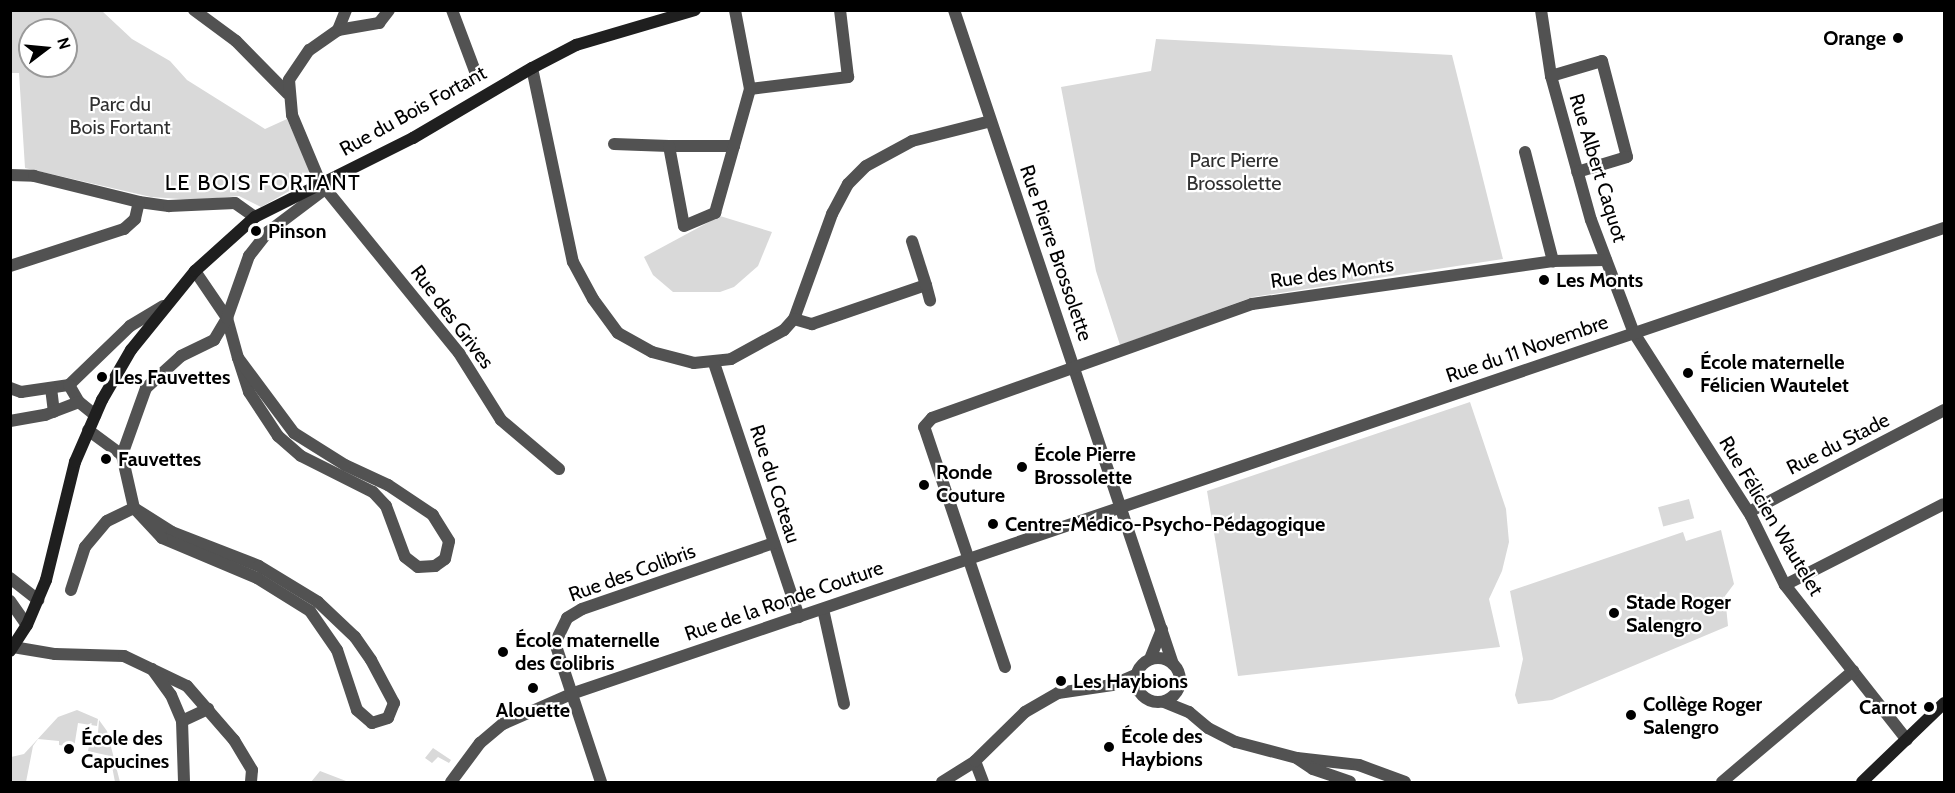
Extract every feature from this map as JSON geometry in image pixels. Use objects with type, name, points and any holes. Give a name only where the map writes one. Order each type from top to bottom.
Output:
[{"type":"street","points":[[194,10],[236,41],[288,94]]},
{"type":"street","points":[[338,30],[346,10]]},
{"type":"street","points":[[288,94],[290,80],[309,50],[338,30],[379,22],[389,10]]},
{"type":"street","points":[[452,10],[476,74]]},
{"type":"street","name":"Rue du Bois Fortant","points":[[12,649],[27,625],[38,600],[75,462],[94,415],[131,350],[163,306],[195,271],[255,217],[323,186],[413,138],[532,68],[585,42],[695,10]]},
{"type":"street","points":[[669,146],[684,226],[715,213],[750,89],[735,10]]},
{"type":"street","points":[[750,89],[848,76],[840,10]]},
{"type":"street","name":"Rue Pierre Brossolette","points":[[954,10],[1173,664]]},
{"type":"street","name":"Rue Albert Caquot","points":[[1540,10],[1551,76],[1577,172],[1606,260],[1634,333]]},
{"type":"street","points":[[1551,76],[1602,61],[1627,157],[1577,172]]},
{"type":"street","points":[[532,68],[573,262],[592,299],[618,333],[652,352],[694,363],[714,363],[755,348],[784,330],[794,319],[832,214],[848,184],[866,166],[912,141],[991,121]]},
{"type":"street","name":"Rue des Grives","points":[[288,94],[292,115],[323,186],[459,353],[501,420],[559,469]]},
{"type":"street","points":[[614,144],[734,146]]},
{"type":"street","points":[[1526,156],[1553,261]]},
{"type":"street","points":[[10,175],[34,177],[139,202],[169,206],[235,203],[255,217]]},
{"type":"street","points":[[314,607],[324,632],[337,650],[357,710],[372,723],[388,718],[394,703],[371,660],[335,617],[257,578],[162,538],[134,508],[122,455],[146,388],[181,356],[214,340],[227,318],[249,256],[268,232],[323,186]]},
{"type":"street","points":[[10,266],[124,229],[135,219],[139,202]]},
{"type":"street","name":"Rue du 11 Novembre","points":[[1122,508],[1944,228]]},
{"type":"street","points":[[912,241],[930,300]]},
{"type":"street","name":"Rue des Monts","points":[[969,560],[924,427],[932,418],[1252,304],[1553,261],[1606,260]]},
{"type":"street","points":[[195,271],[227,318],[238,358],[249,392],[265,420],[301,456],[373,492],[386,506],[405,557],[418,567],[435,566],[445,559],[450,545],[445,529],[433,515],[379,480],[319,450],[294,433],[238,358]]},
{"type":"street","points":[[794,319],[812,324],[926,285]]},
{"type":"street","points":[[10,388],[21,392],[69,385],[130,326],[163,306]]},
{"type":"street","name":"Rue Félicien Wautelet","points":[[1634,333],[1749,512],[1785,585],[1907,740]]},
{"type":"street","name":"Rue du Coteau","points":[[714,363],[799,617]]},
{"type":"street","points":[[69,385],[79,402],[94,415]]},
{"type":"street","points":[[51,388],[54,412]]},
{"type":"street","points":[[10,421],[54,412],[79,402]]},
{"type":"street","name":"Rue du Stade","points":[[1749,512],[1944,410]]},
{"type":"street","points":[[88,430],[122,455]]},
{"type":"street","points":[[311,461],[319,450]]},
{"type":"street","points":[[373,492],[379,480]]},
{"type":"street","points":[[1785,585],[1944,504]]},
{"type":"street","points":[[70,590],[85,547],[107,521],[134,508]]},
{"type":"street","name":"Rue de la Ronde Couture","points":[[450,783],[480,743],[503,724],[571,694],[1122,508]]},
{"type":"street","name":"Rue des Colibris","points":[[601,783],[555,643],[567,618],[582,609],[774,543]]},
{"type":"street","points":[[969,560],[1005,667]]},
{"type":"street","points":[[10,578],[38,600]]},
{"type":"street","points":[[10,601],[27,625]]},
{"type":"street","points":[[823,609],[844,704]]},
{"type":"street","points":[[324,632],[335,617]]},
{"type":"street","points":[[942,783],[975,761],[1033,707],[1058,693],[1112,685],[1136,675],[1150,659],[1162,629]]},
{"type":"street","points":[[12,649],[54,654],[124,656],[187,686],[234,740],[252,770],[250,783]]},
{"type":"street","points":[[1150,659],[1159,658],[1173,664],[1180,678],[1179,688],[1189,712]]},
{"type":"street","points":[[149,666],[171,695],[182,721],[184,783]]},
{"type":"street","points":[[1722,783],[1853,672]]},
{"type":"street","points":[[1136,675],[1138,692]]},
{"type":"street","points":[[1112,685],[1138,692],[1148,701],[1164,702],[1189,712],[1208,728],[1236,742],[1297,758],[1359,765],[1405,783]]},
{"type":"street","points":[[1164,702],[1179,688]]},
{"type":"street","points":[[1862,783],[1944,703]]},
{"type":"street","points":[[182,721],[208,710]]},
{"type":"street","points":[[1297,758],[1313,769],[1350,783]]},
{"type":"street","points":[[975,761],[983,783]]},
{"type":"green space","name":"Parc du Bois Fortant","points":[[10,11],[102,11],[132,39],[170,61],[187,80],[265,129],[287,119],[310,171],[291,190],[261,207],[239,196],[195,200],[151,197],[25,168],[19,78],[78,78],[78,18],[18,18],[18,73],[11,73]]},
{"type":"green space","name":"Parc Pierre Brossolette","points":[[1156,39],[1452,55],[1503,259],[1253,297],[1120,345],[1096,271],[1061,87],[1151,71]]},
{"type":"green space","points":[[720,216],[772,232],[758,266],[734,287],[720,292],[673,292],[653,275],[644,257]]},
{"type":"green space","points":[[1470,402],[1506,509],[1509,542],[1502,571],[1489,599],[1500,647],[1238,676],[1207,491]]},
{"type":"green space","points":[[1689,499],[1694,518],[1663,527],[1658,507]]},
{"type":"green space","name":"Stade Roger Salengro","points":[[1721,530],[1734,584],[1725,596],[1728,626],[1552,700],[1518,704],[1515,695],[1523,659],[1510,591],[1683,532],[1686,541]]},
{"type":"green space","points":[[77,710],[98,719],[97,726],[78,723],[74,748],[59,745],[59,741],[38,739],[33,746],[26,782],[11,782],[11,757],[24,754],[58,717]]},
{"type":"green space","points":[[99,720],[107,731],[120,782],[115,782],[110,756],[88,751],[89,746],[97,745]]},
{"type":"green space","points":[[433,748],[451,760],[449,763],[438,757],[432,763],[425,758]]},
{"type":"green space","points":[[320,771],[346,781],[355,782],[311,782]]},
{"type":"place","name":"Orange","points":[[1898,38]]},
{"type":"place","name":"Pinson","points":[[256,231]]},
{"type":"place","name":"Les Monts","points":[[1544,280]]},
{"type":"place","name":"École maternelle Félicien Wautelet","points":[[1688,373]]},
{"type":"place","name":"Les Fauvettes","points":[[102,377]]},
{"type":"place","name":"Fauvettes","points":[[106,459]]},
{"type":"place","name":"École Pierre Brossolette","points":[[1022,467]]},
{"type":"place","name":"Ronde Couture","points":[[924,485]]},
{"type":"place","name":"Centre-Médico-Psycho-Pédagogique","points":[[993,524]]},
{"type":"place","name":"Stade Roger Salengro","points":[[1614,613]]},
{"type":"place","name":"École maternelle des Colibris","points":[[503,652]]},
{"type":"place","name":"Les Haybions","points":[[1061,681]]},
{"type":"place","name":"Alouette","points":[[533,688]]},
{"type":"place","name":"Carnot","points":[[1929,707]]},
{"type":"place","name":"Collège Roger Salengro","points":[[1631,715]]},
{"type":"place","name":"École des Haybions","points":[[1109,747]]},
{"type":"place","name":"École des Capucines","points":[[69,749]]},
{"type":"district","name":"LE BOIS FORTANT","points":[[263,183]]}]
